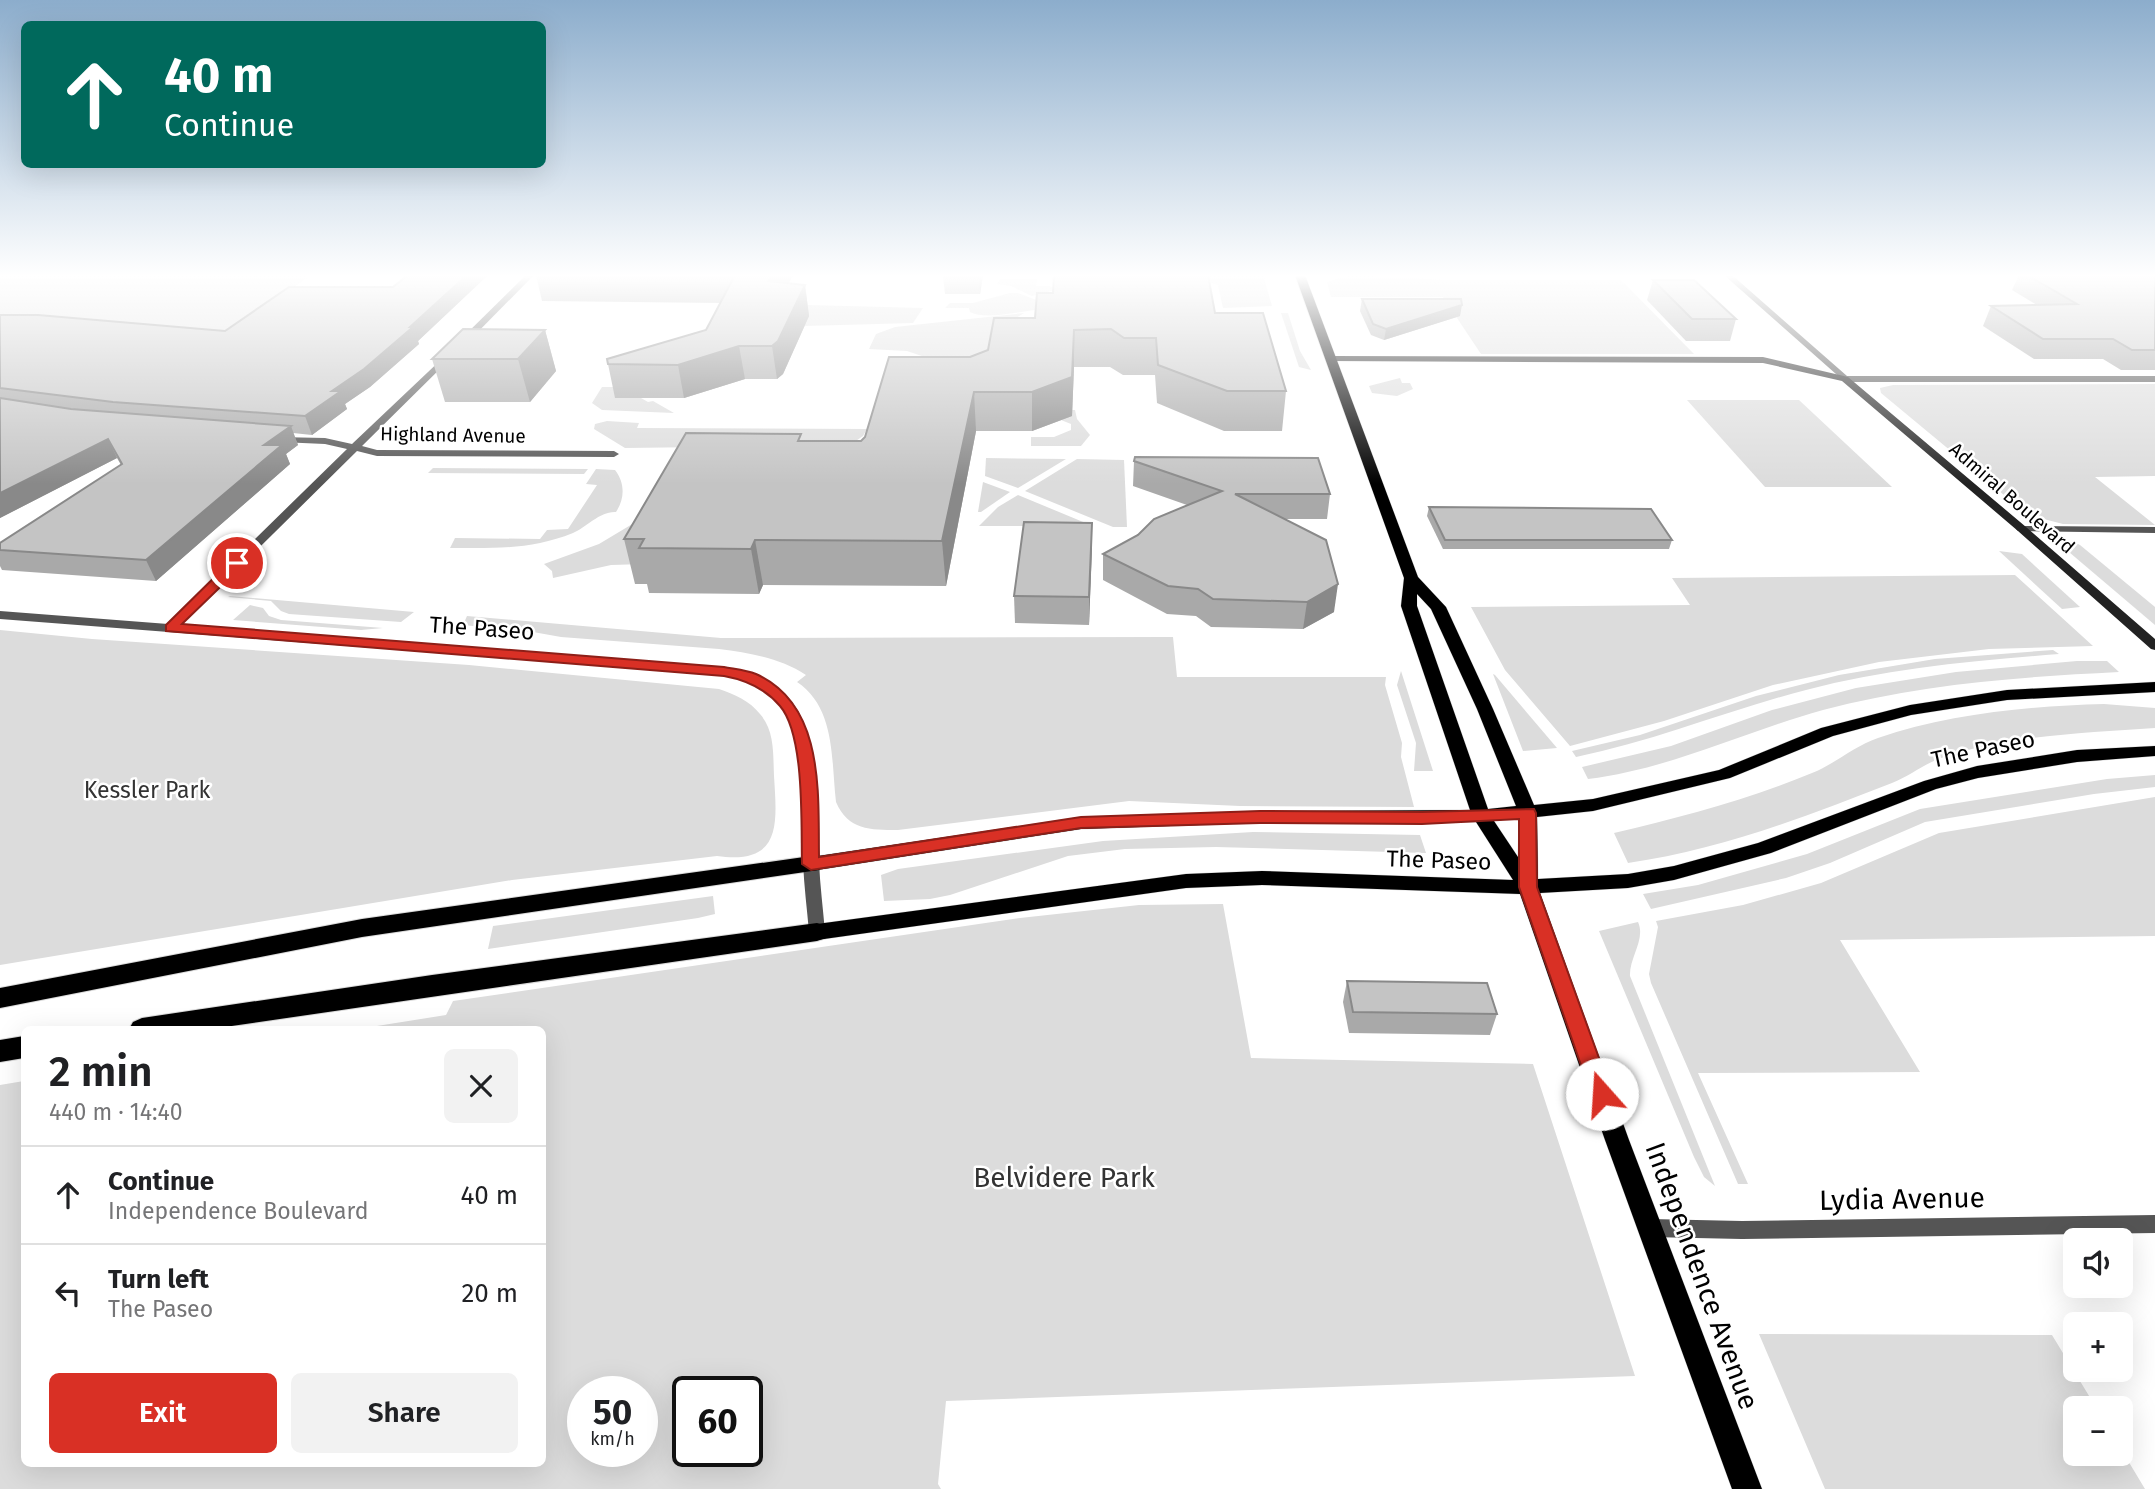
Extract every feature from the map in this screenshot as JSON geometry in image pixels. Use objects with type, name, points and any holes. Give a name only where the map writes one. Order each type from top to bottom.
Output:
[{"type":"highway","points":[[0,998],[362,928],[811,864]]},
{"type":"highway","points":[[162,1026],[432,985],[817,932]]},
{"type":"highway","points":[[0,1051],[21,1048]]},
{"type":"main road","points":[[1326,344],[1411,578],[1438,607],[1485,709],[1528,813],[1528,887]]},
{"type":"main road","points":[[1411,578],[1409,606],[1481,816],[1528,887]]},
{"type":"main road","name":"The Paseo","points":[[811,864],[1081,823],[1260,817],[1481,816],[1593,806],[1724,774],[1827,732],[1910,709],[2007,695],[2155,687]]},
{"type":"main road","name":"The Paseo","points":[[817,932],[1186,881],[1262,878],[1528,887],[1628,881],[1716,862],[1824,827],[1930,785],[1977,772],[2077,755],[2155,751]]},
{"type":"main road","name":"Independence Avenue","points":[[1528,887],[1747,1489]]},
{"type":"street","points":[[171,628],[460,344]]},
{"type":"street","points":[[1806,344],[1845,379]]},
{"type":"street","points":[[1331,359],[1763,360],[1845,379],[2155,379]]},
{"type":"street","name":"Admiral Boulevard","points":[[1845,379],[2155,646]]},
{"type":"street","name":"Highland Avenue","points":[[274,439],[326,441],[377,453],[614,454]]},
{"type":"street","points":[[2022,529],[2155,530]]},
{"type":"street","name":"The Paseo","points":[[0,615],[724,671],[749,676],[770,688],[787,705],[799,726],[810,793],[811,864],[817,932]]},
{"type":"street","name":"Lydia Avenue","points":[[1650,1228],[1742,1230],[2155,1224]]},
{"type":"green space","points":[[871,344],[1001,344],[994,358],[925,357],[907,351],[869,349]]},
{"type":"green space","points":[[1291,344],[1298,344],[1311,370],[1299,367]]},
{"type":"green space","points":[[1475,344],[1685,344],[1694,354],[1481,354]]},
{"type":"green space","points":[[1400,378],[1402,383],[1410,383],[1413,389],[1397,396],[1372,393],[1369,386]]},
{"type":"green space","points":[[2155,384],[2155,476],[2095,477],[2155,525],[2063,524],[2028,515],[1881,393],[1880,388],[1893,385]]},
{"type":"green space","points":[[602,387],[629,387],[634,394],[674,413],[602,410],[592,403]]},
{"type":"green space","points":[[1687,400],[1799,400],[1892,487],[1765,487]]},
{"type":"green space","points":[[1072,410],[1075,410],[1077,419],[1090,435],[1081,446],[1031,446],[1031,437],[1054,437],[1071,430],[1071,424],[1061,420],[1071,416]]},
{"type":"green space","points":[[607,421],[639,423],[637,428],[867,429],[863,436],[850,445],[625,448],[594,429],[595,424]]},
{"type":"green space","points":[[986,458],[1066,459],[1018,488],[985,476]]},
{"type":"green space","points":[[1077,459],[1124,460],[1127,527],[1113,527],[1025,491]]},
{"type":"green space","points":[[433,468],[588,469],[584,474],[428,473]]},
{"type":"green space","points":[[596,469],[615,470],[621,480],[623,491],[616,512],[599,517],[573,533],[542,543],[512,547],[450,548],[455,538],[540,539],[547,530],[568,529],[597,485],[586,484]]},
{"type":"green space","points":[[983,482],[1010,492],[978,512]]},
{"type":"green space","points":[[1018,495],[1088,526],[979,526],[998,507]]},
{"type":"green space","points":[[634,523],[645,564],[611,565],[553,578],[552,571],[544,564],[599,544]]},
{"type":"green space","points":[[2072,541],[2155,607],[2155,625],[2069,552],[2067,546]]},
{"type":"green space","points":[[1999,551],[2022,554],[2080,607],[2062,609]]},
{"type":"green space","points":[[2015,575],[2093,646],[1989,649],[1879,662],[1773,685],[1664,721],[1570,746],[1505,670],[1471,607],[1690,605],[1672,578]]},
{"type":"green space","points":[[228,597],[414,612],[401,622],[289,614],[281,611],[271,601]]},
{"type":"green space","points":[[250,605],[263,608],[269,616],[281,620],[383,628],[361,630],[233,620]]},
{"type":"green space","points":[[467,616],[721,638],[1173,637],[1177,677],[1386,677],[1385,685],[1402,743],[1401,757],[1414,807],[1240,806],[1129,801],[898,830],[869,829],[847,818],[836,802],[832,752],[825,720],[810,693],[797,682],[806,675],[796,669],[742,652],[561,637],[463,625]]},
{"type":"green space","name":"Kessler Park","points":[[0,630],[92,639],[469,665],[719,689],[751,705],[765,721],[771,736],[776,810],[771,837],[764,847],[754,854],[738,857],[717,856],[512,880],[0,965]]},
{"type":"green space","points":[[2053,650],[2059,654],[1931,666],[1837,682],[1605,750],[1576,757],[1572,751],[1640,735],[1756,696],[1839,675],[1935,659]]},
{"type":"green space","points":[[2077,661],[2107,661],[2119,672],[2007,679],[1896,694],[1823,710],[1678,759],[1618,774],[1588,779],[1582,767],[1671,746],[1772,710],[1856,688],[1956,672]]},
{"type":"green space","points":[[1401,671],[1433,771],[1414,771],[1416,743],[1397,685]]},
{"type":"green space","points":[[1493,674],[1495,675],[1557,748],[1523,751]]},
{"type":"green space","points":[[2104,704],[2155,708],[2155,728],[2022,739],[1969,750],[1937,760],[1892,783],[1794,820],[1729,841],[1662,857],[1628,863],[1614,833],[1763,792],[1820,769],[1869,741],[1905,730],[1989,713]]},
{"type":"green space","points":[[2155,775],[2155,787],[2094,794],[1925,822],[1830,863],[1786,878],[1651,909],[1643,894],[1698,885],[1807,854],[1920,809],[2107,779]]},
{"type":"green space","points":[[2155,797],[2155,936],[1840,940],[1920,1072],[1698,1073],[1748,1184],[1738,1184],[1651,983],[1649,974],[1658,927],[1656,921],[1743,905],[1821,883],[1939,833]]},
{"type":"green space","points":[[1253,832],[1420,835],[1426,853],[1216,847],[1125,849],[1068,856],[950,895],[930,899],[884,901],[881,875],[898,869],[1103,841]]},
{"type":"green space","points":[[713,896],[715,914],[488,949],[493,926]]},
{"type":"green space","name":"Belvidere Park","points":[[1223,904],[1251,1058],[1533,1064],[1635,1376],[946,1401],[938,1484],[941,1489],[0,1489],[0,1085],[21,1082],[21,1467],[546,1467],[546,1026],[377,1026],[446,1015],[453,1001],[1020,918],[1139,905]]},
{"type":"green space","points":[[1638,922],[1639,942],[1630,976],[1715,1186],[1704,1177],[1694,1157],[1599,931]]},
{"type":"green space","points":[[1759,1334],[2052,1335],[2063,1353],[2063,1382],[2081,1382],[2089,1396],[2063,1396],[2063,1466],[2131,1466],[2145,1489],[1825,1489]]},
{"type":"building","points":[[0,344],[393,344],[332,391],[341,391],[305,416],[113,402],[0,388]]},
{"type":"building","points":[[447,344],[532,344],[518,359],[432,359]]},
{"type":"building","points":[[657,344],[774,344],[739,346],[678,365],[608,364],[607,359]]},
{"type":"building","points":[[989,344],[1073,344],[1072,377],[1032,392],[974,392],[942,541],[755,540],[751,549],[639,548],[644,539],[624,539],[686,433],[801,434],[798,441],[861,441],[865,437],[889,357],[970,357],[988,350]]},
{"type":"building","points":[[1156,344],[1272,344],[1286,391],[1227,391],[1158,365]]},
{"type":"building","points":[[2122,344],[2155,344],[2155,350],[2132,350]]},
{"type":"building","points":[[0,398],[71,409],[291,426],[264,445],[282,445],[146,560],[0,550],[0,543],[122,464],[108,439],[0,493]]},
{"type":"building","points":[[1135,457],[1318,458],[1330,494],[1235,494],[1326,540],[1338,584],[1307,602],[1213,599],[1198,589],[1168,586],[1103,554],[1138,535],[1154,519],[1222,491],[1134,461]]},
{"type":"building","points":[[1429,507],[1651,509],[1672,540],[1445,540]]},
{"type":"building","points":[[1024,522],[1092,523],[1089,597],[1014,596]]},
{"type":"building","points":[[1347,981],[1487,983],[1497,1014],[1353,1012]]},
{"type":"route","points":[[237,563],[171,628],[724,671],[749,676],[770,688],[787,705],[799,726],[810,793],[811,864],[1081,823],[1260,817],[1422,818],[1528,813],[1528,887],[1602,1094]]}]
